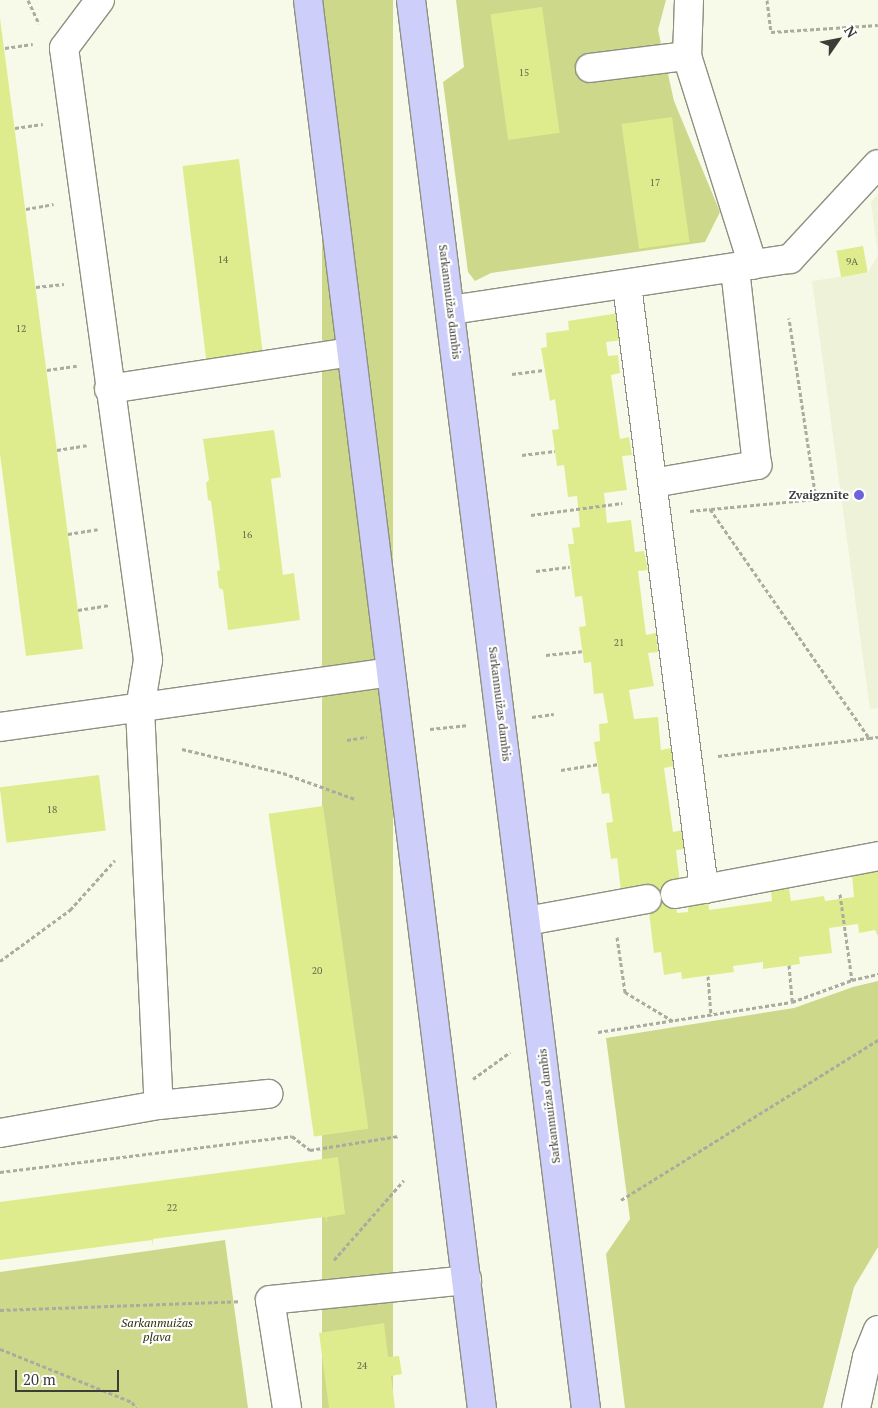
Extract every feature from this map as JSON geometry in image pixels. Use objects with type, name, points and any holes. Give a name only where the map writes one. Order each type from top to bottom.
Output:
[{"type":"main road","points":[[308,0],[389,672],[482,1408]]},
{"type":"main road","name":"Sarkanmuižas dambis","points":[[411,0],[527,921],[586,1408]]},
{"type":"street","points":[[100,0],[64,48],[109,389],[148,660],[140,709],[144,825],[159,1105]]},
{"type":"street","points":[[655,499],[757,465],[744,267],[687,56],[689,0]]},
{"type":"street","points":[[590,68],[687,56]]},
{"type":"street","points":[[451,310],[628,285],[790,259],[878,164]]},
{"type":"street","points":[[628,285],[704,889]]},
{"type":"street","points":[[109,389],[350,352]]},
{"type":"street","points":[[0,727],[140,709],[389,672]]},
{"type":"street","points":[[675,894],[878,856]]},
{"type":"street","points":[[527,921],[647,899]]},
{"type":"street","points":[[0,1133],[159,1105],[268,1094]]},
{"type":"street","points":[[287,1408],[270,1300],[467,1280]]},
{"type":"street","points":[[856,1408],[867,1357],[878,1330]]},
{"type":"path","points":[[28,0],[39,24]]},
{"type":"path","points":[[767,0],[771,32],[878,25]]},
{"type":"path","points":[[5,48],[41,43]]},
{"type":"path","points":[[15,128],[51,123]]},
{"type":"path","points":[[26,209],[62,202]]},
{"type":"path","points":[[36,287],[72,282]]},
{"type":"path","points":[[47,370],[82,366]]},
{"type":"path","points":[[512,374],[544,370]]},
{"type":"path","points":[[57,450],[92,444]]},
{"type":"path","points":[[522,455],[555,451]]},
{"type":"path","points":[[531,515],[655,499],[710,509],[869,738]]},
{"type":"path","points":[[68,534],[103,528]]},
{"type":"path","points":[[536,571],[570,567]]},
{"type":"path","points":[[78,610],[113,605]]},
{"type":"path","points":[[546,655],[582,651]]},
{"type":"path","points":[[530,717],[554,714]]},
{"type":"path","points":[[423,730],[469,724]]},
{"type":"path","points":[[348,740],[376,735]]},
{"type":"path","points":[[688,759],[878,736]]},
{"type":"path","points":[[182,749],[284,772],[355,799]]},
{"type":"path","points":[[561,770],[598,764]]},
{"type":"path","points":[[0,961],[70,910],[144,825]]},
{"type":"path","points":[[836,863],[852,980]]},
{"type":"path","points":[[616,928],[625,992],[674,1021]]},
{"type":"path","points":[[789,965],[792,1002]]},
{"type":"path","points":[[598,1032],[792,1002],[852,980],[878,974]]},
{"type":"path","points":[[708,976],[711,1016]]},
{"type":"path","points":[[621,1200],[878,1040]]},
{"type":"path","points":[[466,1084],[517,1047]]},
{"type":"path","points":[[0,1172],[292,1136],[310,1150],[398,1136]]},
{"type":"path","points":[[303,1296],[404,1180]]},
{"type":"path","points":[[0,1310],[270,1300]]},
{"type":"path","points":[[0,1349],[132,1402],[136,1408]]},
{"type":"shaded area","points":[[878,194],[878,255],[871,202]]},
{"type":"shaded area","name":"Zvaigznīte","points":[[878,255],[878,708],[870,709],[812,281],[868,273]]},
{"type":"green space","points":[[322,0],[393,0],[393,1408],[322,1408]]},
{"type":"green space","points":[[456,0],[666,0],[658,30],[674,101],[720,212],[705,242],[491,273],[475,281],[468,272],[443,82],[464,67]]},
{"type":"green space","points":[[878,981],[878,1247],[854,1287],[823,1408],[625,1408],[606,1254],[630,1219],[606,1038],[794,1008],[853,987]]},
{"type":"green space","name":"Sarkanmuižas pļava","points":[[225,1240],[248,1408],[0,1408],[0,1272]]},
{"type":"building","points":[[542,7],[560,133],[508,140],[491,14]]},
{"type":"building","points":[[0,18],[83,649],[26,656],[0,454]]},
{"type":"building","points":[[672,117],[690,242],[639,249],[621,124]]},
{"type":"building","points":[[239,159],[263,355],[206,361],[182,166]]},
{"type":"building","points":[[863,246],[868,273],[841,277],[836,251]]},
{"type":"building","points":[[619,313],[623,340],[606,342],[608,356],[618,355],[620,373],[611,375],[620,439],[629,437],[632,455],[622,456],[627,490],[604,493],[607,523],[631,520],[635,552],[644,551],[648,570],[638,571],[646,635],[656,633],[658,652],[648,653],[654,686],[629,690],[634,719],[658,717],[661,750],[671,748],[674,766],[664,768],[673,832],[683,830],[685,849],[676,850],[680,883],[675,894],[677,913],[688,912],[688,903],[708,900],[709,910],[772,901],[771,891],[789,889],[791,901],[824,896],[825,901],[854,897],[852,874],[878,871],[878,936],[875,930],[859,933],[858,924],[829,928],[832,953],[799,957],[800,964],[763,969],[763,962],[733,966],[734,972],[682,979],[681,972],[664,975],[661,952],[654,953],[646,888],[621,891],[617,858],[611,859],[606,823],[613,822],[609,793],[602,794],[594,742],[600,741],[599,724],[608,723],[603,693],[594,694],[591,662],[584,663],[579,627],[586,626],[582,596],[575,597],[568,544],[574,544],[572,528],[580,527],[577,496],[568,497],[564,465],[557,466],[552,430],[559,429],[555,399],[550,401],[541,348],[547,347],[546,333],[569,330],[568,321]]},
{"type":"building","points":[[274,430],[281,477],[271,479],[283,575],[294,573],[300,620],[228,630],[223,590],[219,588],[217,571],[220,570],[211,501],[208,500],[206,483],[209,480],[203,439]]},
{"type":"building","points":[[99,775],[106,831],[7,843],[0,787]]},
{"type":"building","points":[[323,806],[368,1129],[314,1136],[269,814]]},
{"type":"building","points":[[338,1157],[345,1214],[327,1217],[327,1223],[325,1217],[153,1239],[152,1246],[152,1240],[0,1260],[0,1202]]},
{"type":"building","points":[[384,1323],[388,1357],[399,1356],[402,1374],[391,1376],[395,1408],[329,1408],[319,1333]]},
{"type":"place","name":"Zvaigznīte","points":[[859,495]]}]
